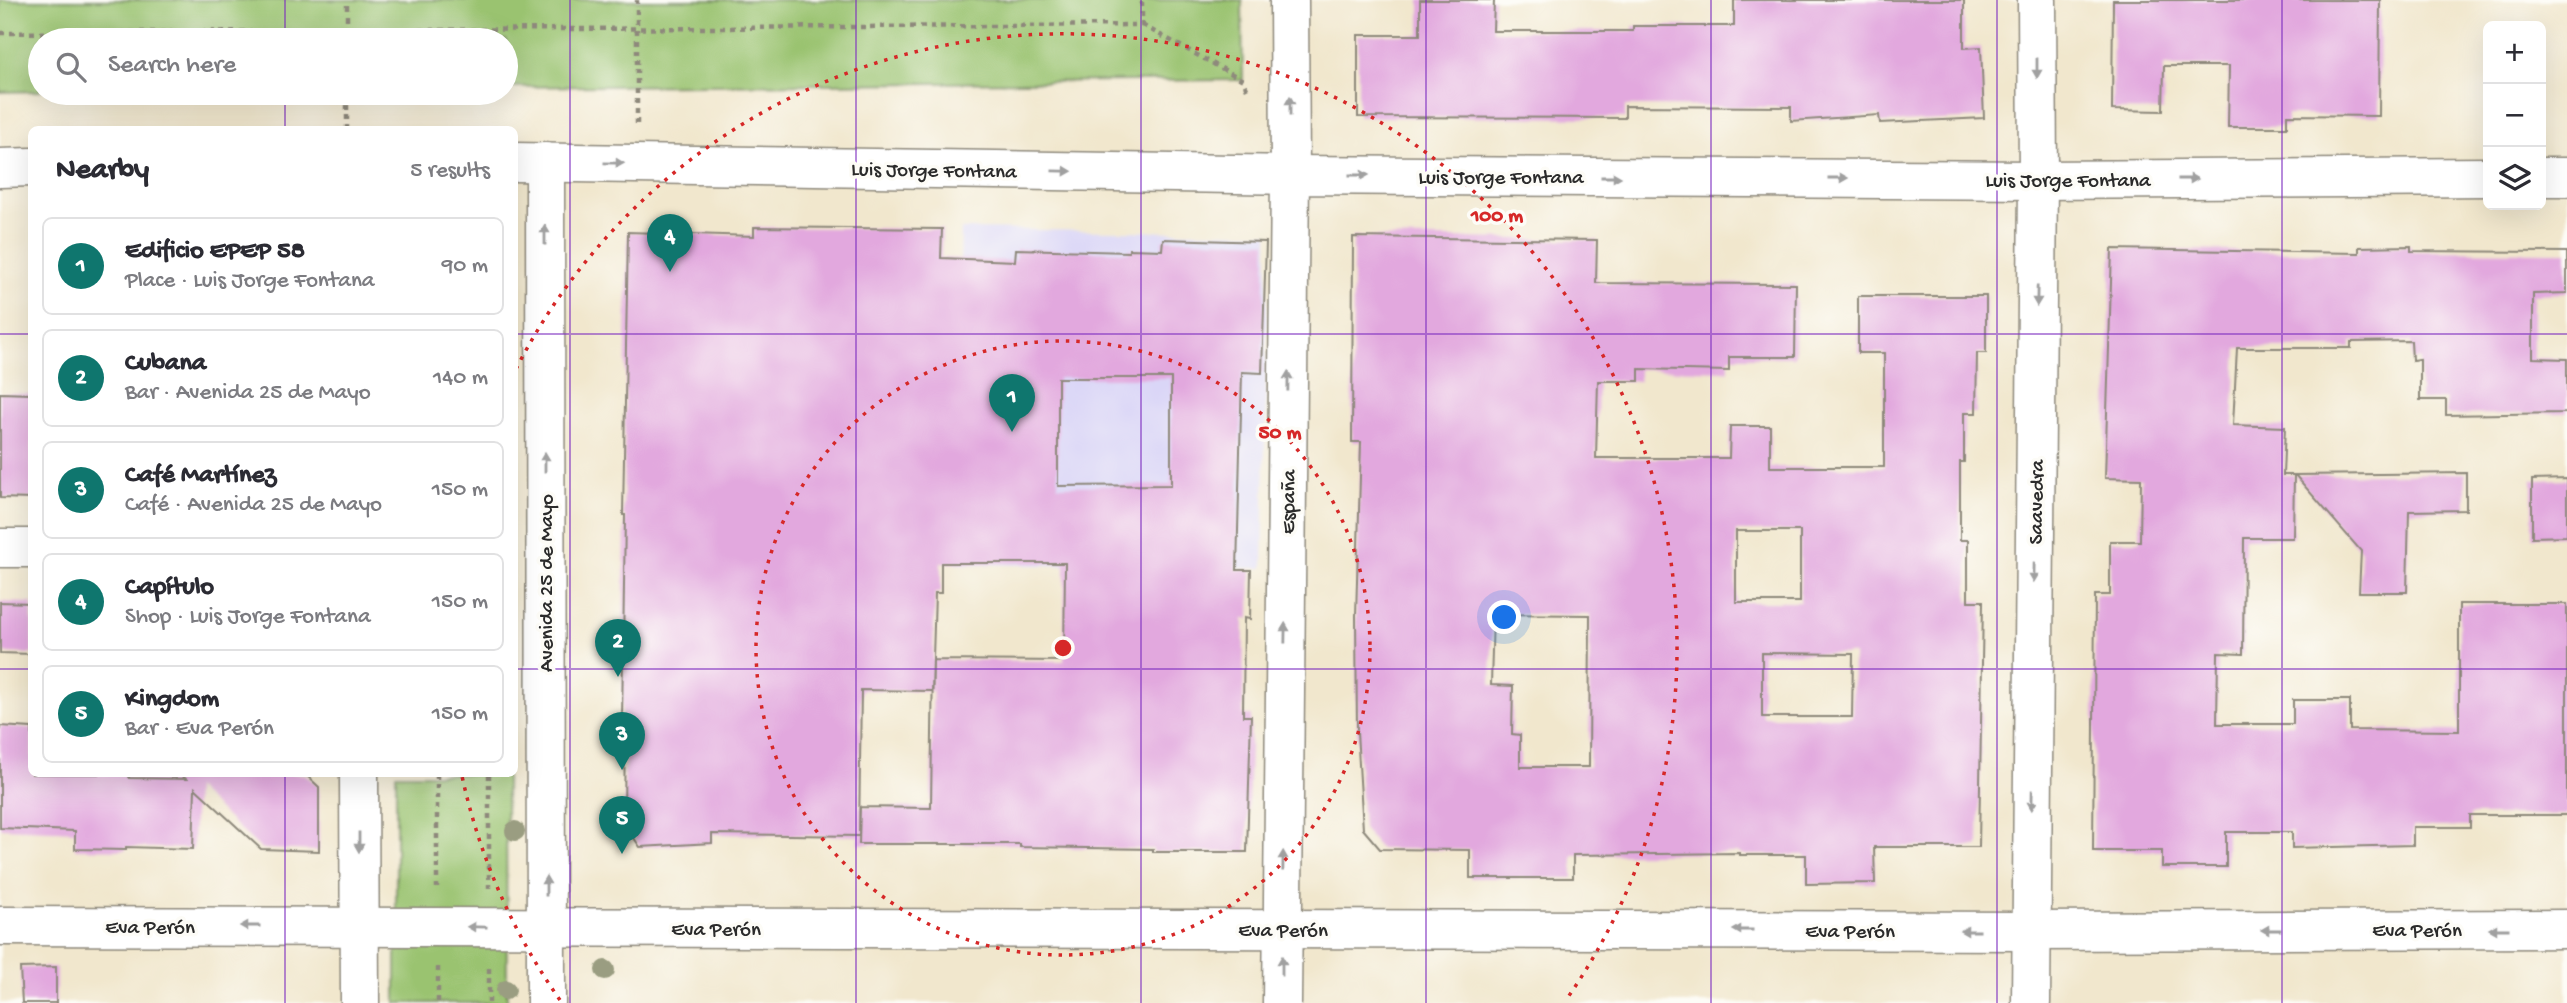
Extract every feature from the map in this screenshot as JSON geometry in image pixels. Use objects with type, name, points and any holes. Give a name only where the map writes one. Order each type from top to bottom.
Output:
[{"type":"street","name":"España","points":[[1282,1003],[1290,175],[1289,0]]},
{"type":"street","name":"Saavedra","points":[[2031,1003],[2037,0]]},
{"type":"street","name":"Luis Jorge Fontana","points":[[530,162],[1290,175],[2038,180],[2483,177]]},
{"type":"street","name":"Avenida 25 de Mayo","points":[[530,162],[545,1003]]},
{"type":"street","points":[[0,168],[28,167]]},
{"type":"street","points":[[2546,177],[2567,177]]},
{"type":"street","points":[[0,548],[28,548]]},
{"type":"street","points":[[359,777],[360,1003]]},
{"type":"street","name":"Eva Perón","points":[[0,926],[2031,931],[2567,929]]},
{"type":"path","points":[[347,0],[347,28]]},
{"type":"path","points":[[637,0],[637,164]]},
{"type":"path","points":[[1142,0],[1142,25]]},
{"type":"path","points":[[518,30],[1142,25],[1243,80],[1249,92]]},
{"type":"path","points":[[0,33],[28,33]]},
{"type":"path","points":[[347,105],[347,126]]},
{"type":"shaded area","points":[[961,229],[1268,233],[1263,568],[955,564]]},
{"type":"green space","points":[[0,0],[1242,0],[1243,80],[518,87],[518,28],[28,28],[28,91],[0,92]]},
{"type":"green space","points":[[396,777],[506,777],[507,1003],[396,1003]]},
{"type":"building","points":[[1420,0],[1494,0],[1493,31],[1633,31],[1633,26],[1734,26],[1734,0],[1964,0],[1964,48],[1981,47],[1984,118],[1880,123],[1879,115],[1791,121],[1791,107],[1625,106],[1625,118],[1358,117],[1358,35],[1420,35]]},
{"type":"building","points":[[2113,0],[2380,0],[2379,116],[2287,115],[2287,127],[2228,127],[2229,66],[2164,66],[2163,111],[2112,110]]},
{"type":"building","points":[[754,227],[942,229],[941,258],[1015,261],[1016,249],[1129,252],[1129,249],[1162,250],[1163,239],[1266,242],[1262,373],[1242,372],[1237,570],[1251,570],[1250,619],[1244,618],[1243,716],[1251,716],[1247,852],[1153,852],[1153,849],[1020,847],[1020,844],[859,844],[860,807],[931,808],[933,660],[1064,661],[1065,563],[941,563],[941,593],[935,593],[932,691],[861,690],[859,836],[712,834],[712,843],[640,847],[624,823],[625,721],[622,721],[628,232],[754,236]],"holes":[[[1058,378],[1171,378],[1171,485],[1058,486]]]},
{"type":"building","points":[[1353,237],[1597,240],[1596,283],[1796,284],[1795,357],[1729,357],[1729,371],[1639,369],[1639,381],[1598,381],[1596,458],[1729,458],[1730,426],[1770,426],[1770,467],[1884,467],[1884,353],[1858,353],[1858,296],[1986,296],[1986,353],[1977,353],[1976,413],[1964,413],[1964,462],[1960,462],[1960,540],[1968,540],[1968,601],[1983,601],[1979,847],[1874,847],[1875,883],[1806,884],[1806,855],[1573,855],[1573,878],[1470,878],[1470,850],[1380,849],[1363,829],[1357,732],[1356,616],[1361,442],[1352,442]],"holes":[[[1736,531],[1800,531],[1800,602],[1736,602]],[[1493,614],[1590,615],[1589,767],[1520,767],[1520,735],[1512,734],[1513,686],[1491,685]],[[1762,653],[1853,654],[1852,717],[1762,717]]]},
{"type":"building","points":[[2411,246],[2411,251],[2567,252],[2567,293],[2533,294],[2533,358],[2567,359],[2567,413],[2446,415],[2446,400],[2420,400],[2420,359],[2412,360],[2411,341],[2351,342],[2351,348],[2237,348],[2233,425],[2285,427],[2283,475],[2294,475],[2293,538],[2244,538],[2243,654],[2218,653],[2217,724],[2293,724],[2293,700],[2350,700],[2350,730],[2459,731],[2459,604],[2567,604],[2567,815],[2470,815],[2470,827],[2413,827],[2413,845],[2292,848],[2292,832],[2226,832],[2226,867],[2162,867],[2162,851],[2093,851],[2095,595],[2110,595],[2110,541],[2140,541],[2141,479],[2105,478],[2112,249],[2359,253],[2359,247]]},
{"type":"building","points":[[0,393],[28,394],[28,499],[0,498]]},
{"type":"building","points":[[2466,473],[2466,510],[2409,511],[2407,592],[2359,592],[2361,551],[2295,475]]},
{"type":"building","points":[[2567,479],[2567,536],[2532,537],[2532,480]]},
{"type":"building","points":[[0,602],[28,603],[28,654],[0,653]]},
{"type":"building","points":[[0,726],[28,728],[28,777],[308,777],[319,787],[319,851],[261,849],[195,788],[193,849],[75,849],[75,831],[0,828]]},
{"type":"building","points":[[56,967],[56,1003],[22,1003],[20,968]]},
{"type":"place","name":"Capítulo","points":[[670,272]]},
{"type":"place","name":"Edificio EPEP 58","points":[[1012,432]]},
{"type":"place","name":"Cubana","points":[[618,677]]},
{"type":"place","name":"Café Martínez","points":[[622,770]]},
{"type":"place","name":"Kingdom","points":[[622,854]]}]
